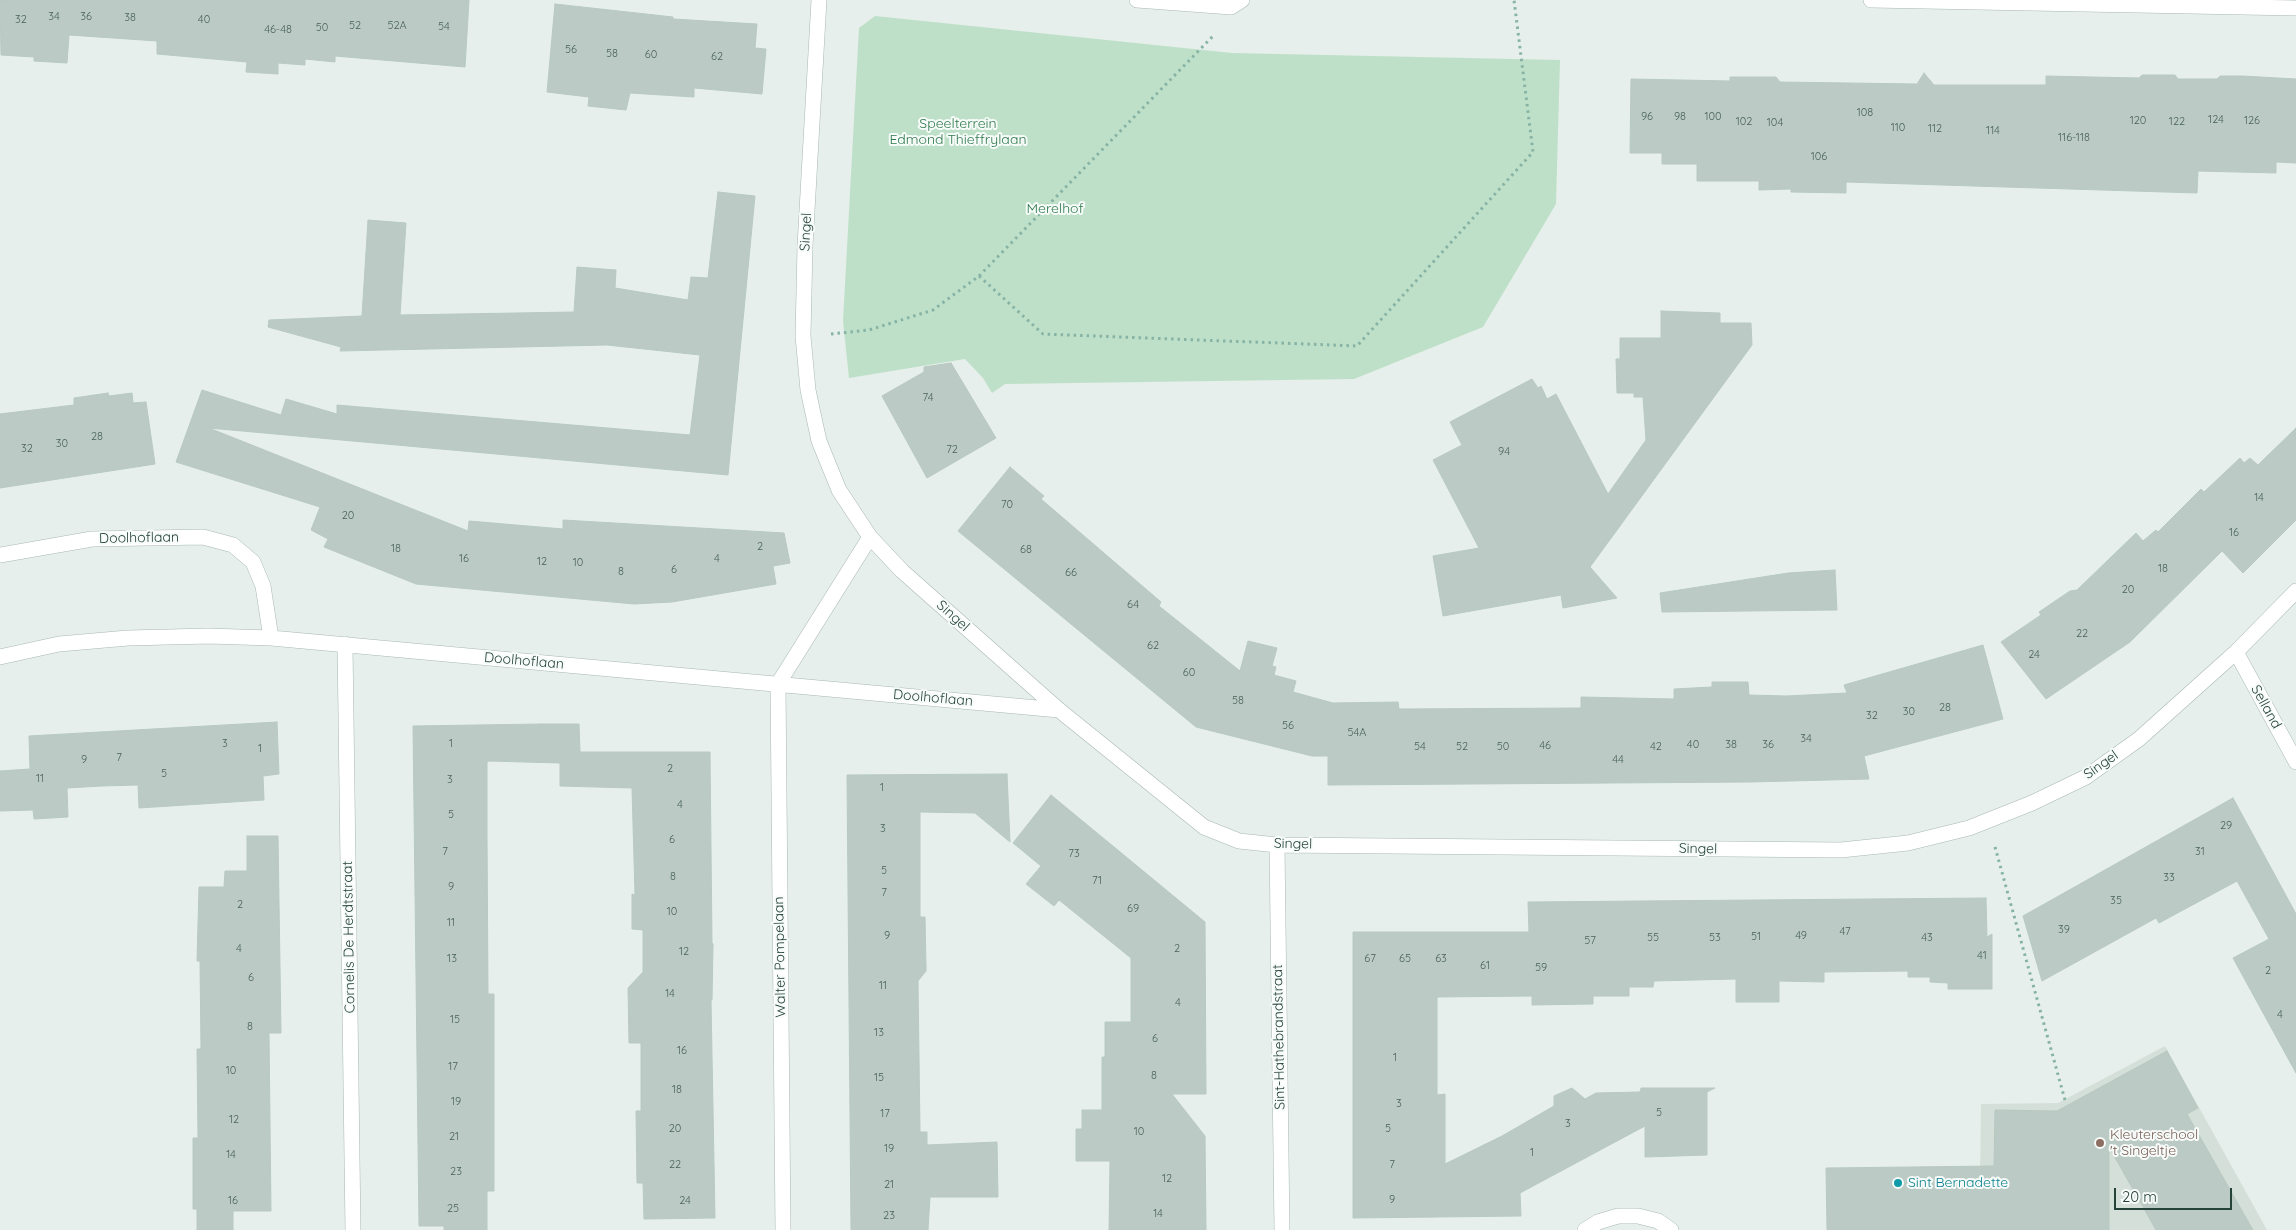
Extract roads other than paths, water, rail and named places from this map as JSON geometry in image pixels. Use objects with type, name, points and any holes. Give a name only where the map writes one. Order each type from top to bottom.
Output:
[{"type":"street","name":"Singel","points":[[819,0],[804,246],[803,336],[808,390],[819,441],[839,490],[870,537],[902,571],[1059,710],[1204,827],[1239,841],[1277,845],[1841,850],[1908,843],[1969,828],[2032,803],[2086,777],[2139,739],[2236,652],[2296,590]]},
{"type":"street","points":[[1136,0],[1231,7],[1242,0]]},
{"type":"street","points":[[1871,0],[2296,8]]},
{"type":"street","name":"Doolhoflaan","points":[[0,555],[92,539],[203,537],[233,544],[253,562],[263,586],[271,638]]},
{"type":"street","points":[[778,684],[870,537]]},
{"type":"street","name":"Doolhoflaan","points":[[0,657],[59,644],[128,638],[208,636],[271,638],[1059,710]]},
{"type":"street","name":"Cornelis De Herdtstraat","points":[[345,644],[353,1230]]},
{"type":"street","name":"Selland","points":[[2236,652],[2296,762]]},
{"type":"street","name":"Walter Pompelaan","points":[[778,684],[783,1230]]},
{"type":"street","name":"Sint-Hathebrandstraat","points":[[1277,845],[1282,1230]]},
{"type":"street","points":[[1584,1230],[1598,1222],[1618,1216],[1638,1216],[1658,1221],[1671,1230]]},
{"type":"place","name":"Kleuterschool 't Singeltje","points":[[2100,1143]]},
{"type":"place","name":"Sint Bernadette","points":[[1898,1183]]},
{"type":"park label","name":"Speelterrein Edmond Thieffrylaan","points":[[958,132]]},
{"type":"park label","name":"Merelhof","points":[[1055,209]]}]
